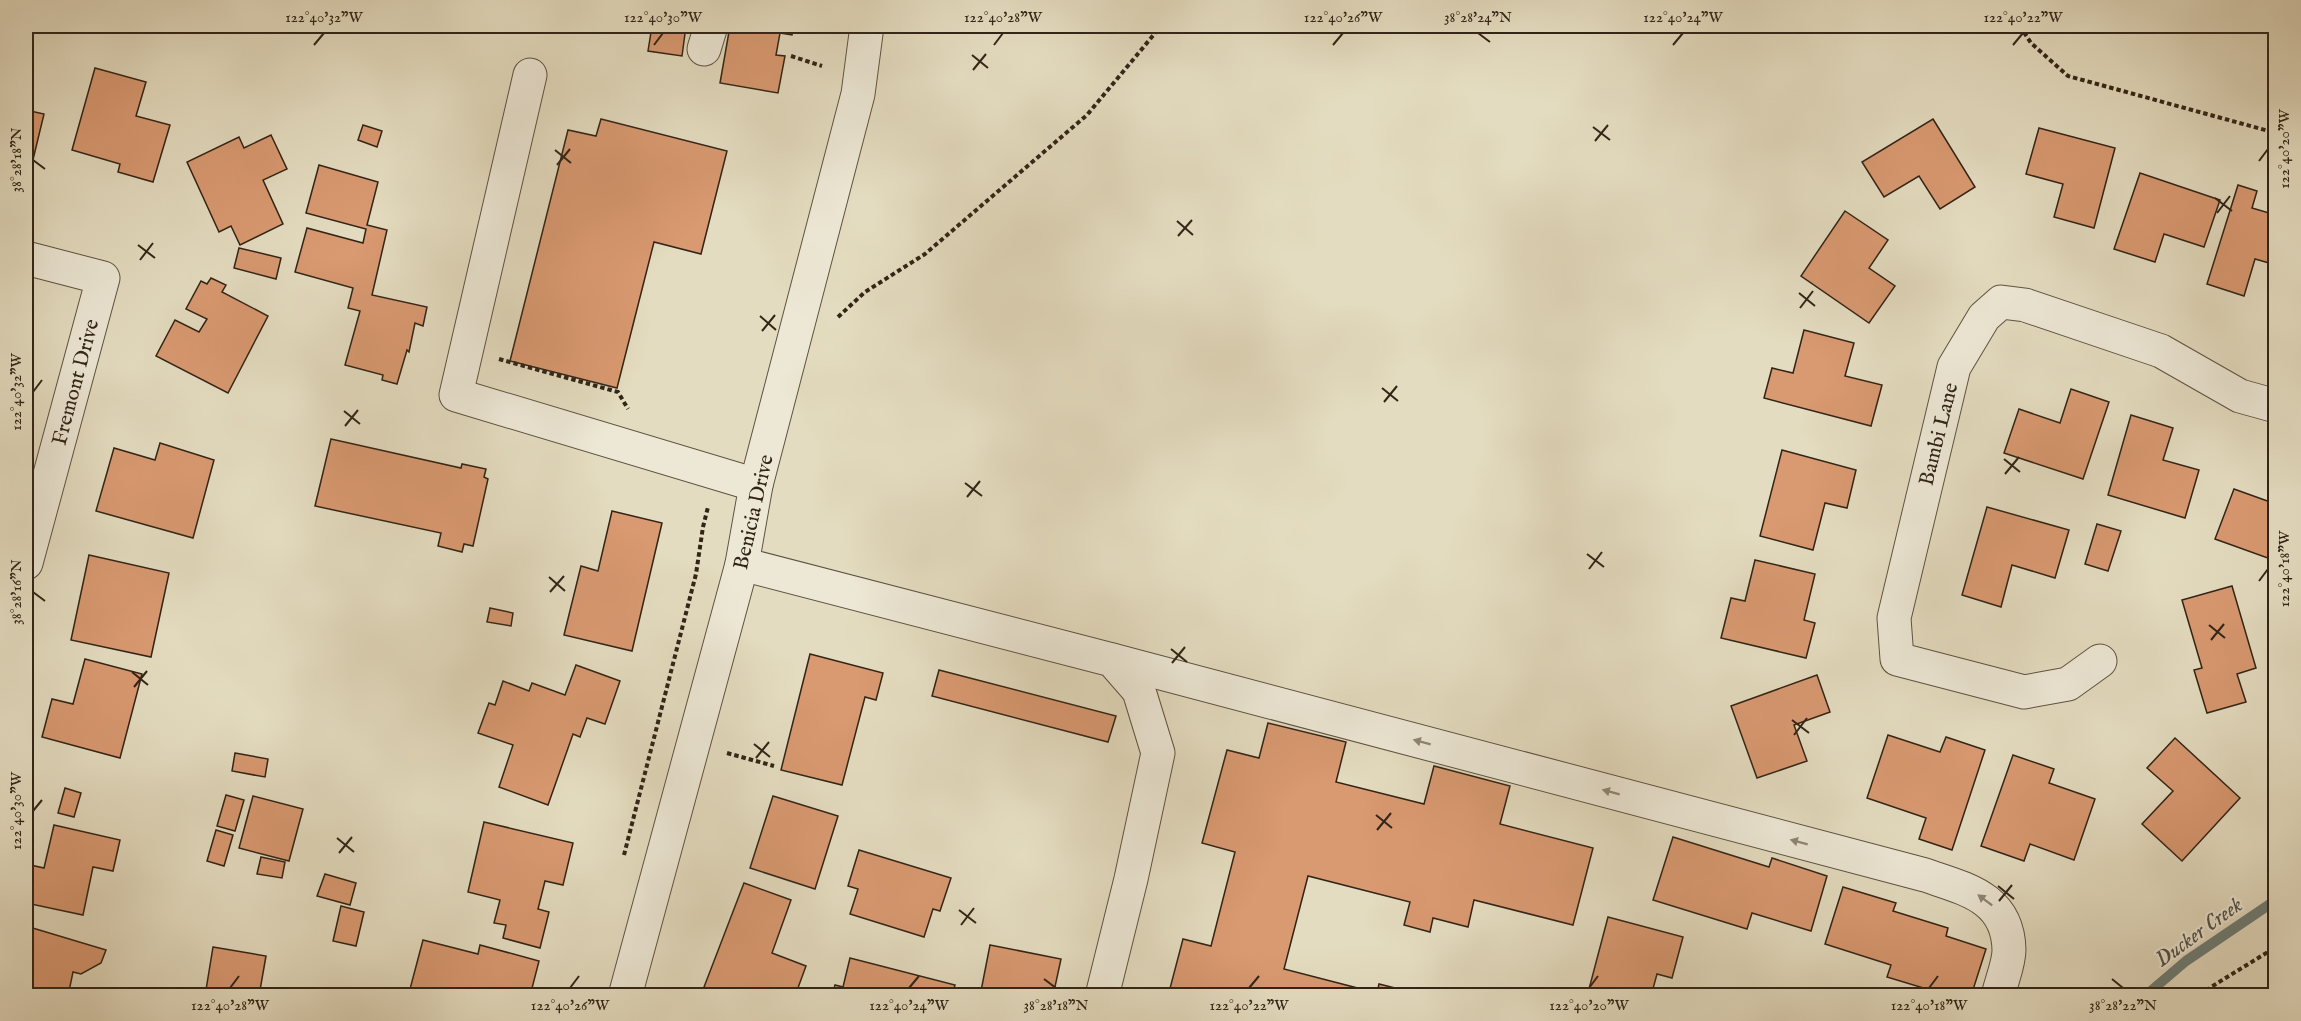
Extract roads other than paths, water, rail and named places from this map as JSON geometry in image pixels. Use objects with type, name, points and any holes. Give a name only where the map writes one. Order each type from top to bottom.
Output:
[{"type":"street","name":"Benicia Drive","points":[[625,996],[742,564],[756,484],[858,94],[867,26]]},
{"type":"street","points":[[530,75],[456,395],[756,484]]},
{"type":"street","name":"Fremont Drive","points":[[26,258],[103,278],[26,563]]},
{"type":"street","name":"Bambi Lane","points":[[2100,661],[2068,684],[2024,692],[1898,659],[1894,618],[1954,368],[1983,317],[2001,302],[2025,305],[2161,351],[2240,396],[2276,406]]},
{"type":"street","points":[[742,564],[1925,875],[1974,892],[1992,904],[2004,924],[2009,951],[1998,996]]},
{"type":"street","points":[[1102,996],[1131,879],[1158,753],[1139,692],[1112,660]]},
{"type":"waterway","name":"Ducker Creek","points":[[2145,996],[2186,961],[2276,900]]}]
